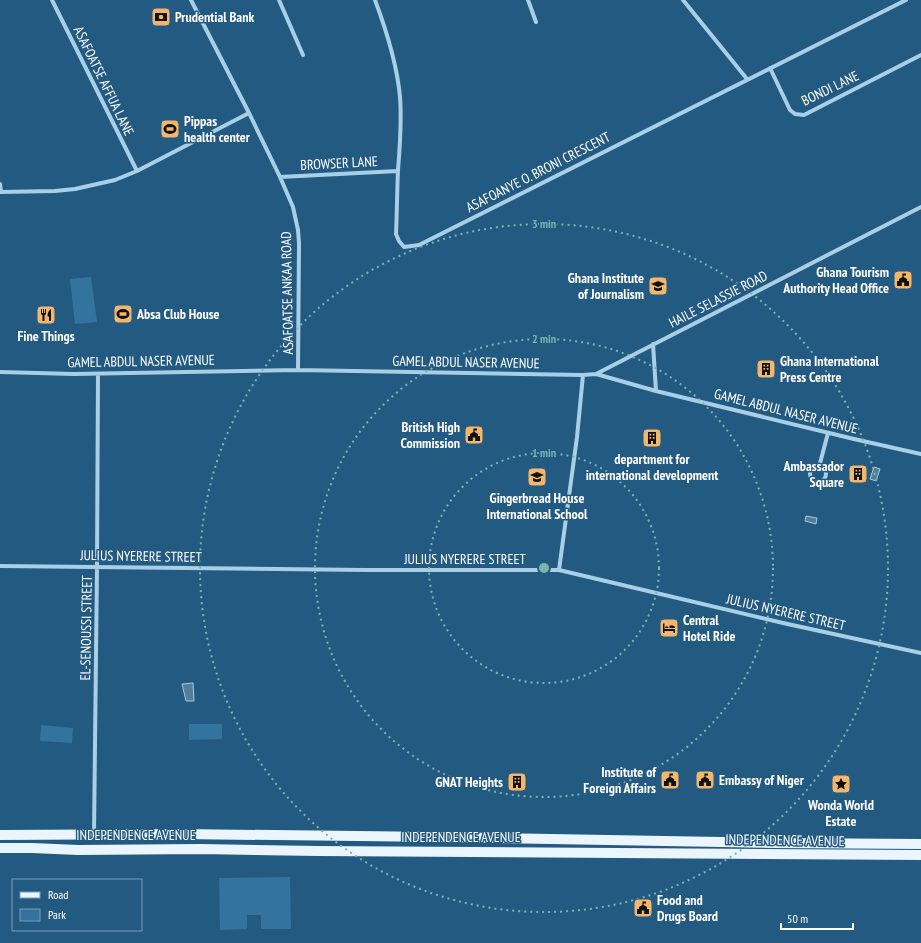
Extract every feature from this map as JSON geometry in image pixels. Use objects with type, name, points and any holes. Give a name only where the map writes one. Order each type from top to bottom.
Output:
[{"type":"main road","name":"INDEPENDENCE AVENUE","points":[[0,835],[179,834],[921,844]]},
{"type":"main road","name":"INDEPENDENCE AVENUE","points":[[0,848],[78,850],[201,849],[921,855]]},
{"type":"street","name":"ASAFOATSE AFFUA LANE","points":[[52,0],[137,171]]},
{"type":"street","name":"ASAFOATSE ANKAA ROAD","points":[[191,0],[249,113],[293,207],[298,230],[299,258],[298,370]]},
{"type":"street","points":[[279,0],[303,55]]},
{"type":"street","name":"ASAFOANYE O. BRONI CRESCENT","points":[[375,0],[392,53],[398,83],[401,137],[396,234],[398,241],[404,247],[419,244],[906,0]]},
{"type":"street","points":[[528,0],[536,22]]},
{"type":"street","points":[[683,0],[747,79]]},
{"type":"street","name":"BONDI LANE","points":[[770,68],[790,110],[795,114],[804,115],[921,55]]},
{"type":"street","points":[[0,184],[1,192],[75,189],[115,180],[137,171],[249,113]]},
{"type":"street","name":"BROWSER LANE","points":[[280,177],[398,172]]},
{"type":"street","name":"HAILE SELASSIE ROAD","points":[[596,374],[921,207]]},
{"type":"street","points":[[653,344],[656,391]]},
{"type":"street","name":"GAMEL ABDUL NASER AVENUE","points":[[0,372],[98,374],[298,370],[596,374],[656,391],[921,454]]},
{"type":"street","name":"EL-SENOUSSI STREET","points":[[94,835],[98,374]]},
{"type":"street","points":[[559,570],[583,374]]},
{"type":"street","points":[[819,466],[828,433]]},
{"type":"street","name":"JULIUS NYERERE STREET","points":[[0,566],[366,570],[559,570],[782,623],[921,653]]},
{"type":"green space","points":[[91,277],[97,322],[75,324],[70,279]]},
{"type":"green space","points":[[189,724],[222,724],[222,739],[189,740]]},
{"type":"green space","points":[[41,725],[73,728],[72,743],[40,741]]},
{"type":"green space","points":[[290,877],[291,929],[261,929],[261,915],[247,915],[247,929],[220,930],[219,878]]},
{"type":"shaded area","points":[[874,467],[880,469],[876,481],[870,479]]},
{"type":"shaded area","points":[[806,516],[817,518],[816,524],[805,521]]},
{"type":"shaded area","points":[[193,683],[194,701],[186,701],[182,684]]},
{"type":"place","name":"Prudential Bank","points":[[161,17]]},
{"type":"place","name":"Pippas health center","points":[[170,129]]},
{"type":"place","name":"Ghana Tourism Authority Head Office","points":[[903,280]]},
{"type":"place","name":"Ghana Institute of Journalism","points":[[658,286]]},
{"type":"place","name":"Absa Club House","points":[[123,314]]},
{"type":"place","name":"Fine Things","points":[[46,315]]},
{"type":"place","name":"Ghana International Press Centre","points":[[766,369]]},
{"type":"place","name":"British High Commission","points":[[474,435]]},
{"type":"place","name":"department for international development","points":[[652,438]]},
{"type":"place","name":"Ambassador Square","points":[[858,474]]},
{"type":"place","name":"Gingerbread House International School","points":[[537,477]]},
{"type":"place","name":"Central Hotel Ride","points":[[669,628]]},
{"type":"place","name":"Institute of Foreign Affairs","points":[[670,780]]},
{"type":"place","name":"Embassy of Niger","points":[[705,780]]},
{"type":"place","name":"GNAT Heights","points":[[517,782]]},
{"type":"place","name":"Wonda World Estate","points":[[841,784]]},
{"type":"place","name":"Food and Drugs Board","points":[[643,908]]}]
